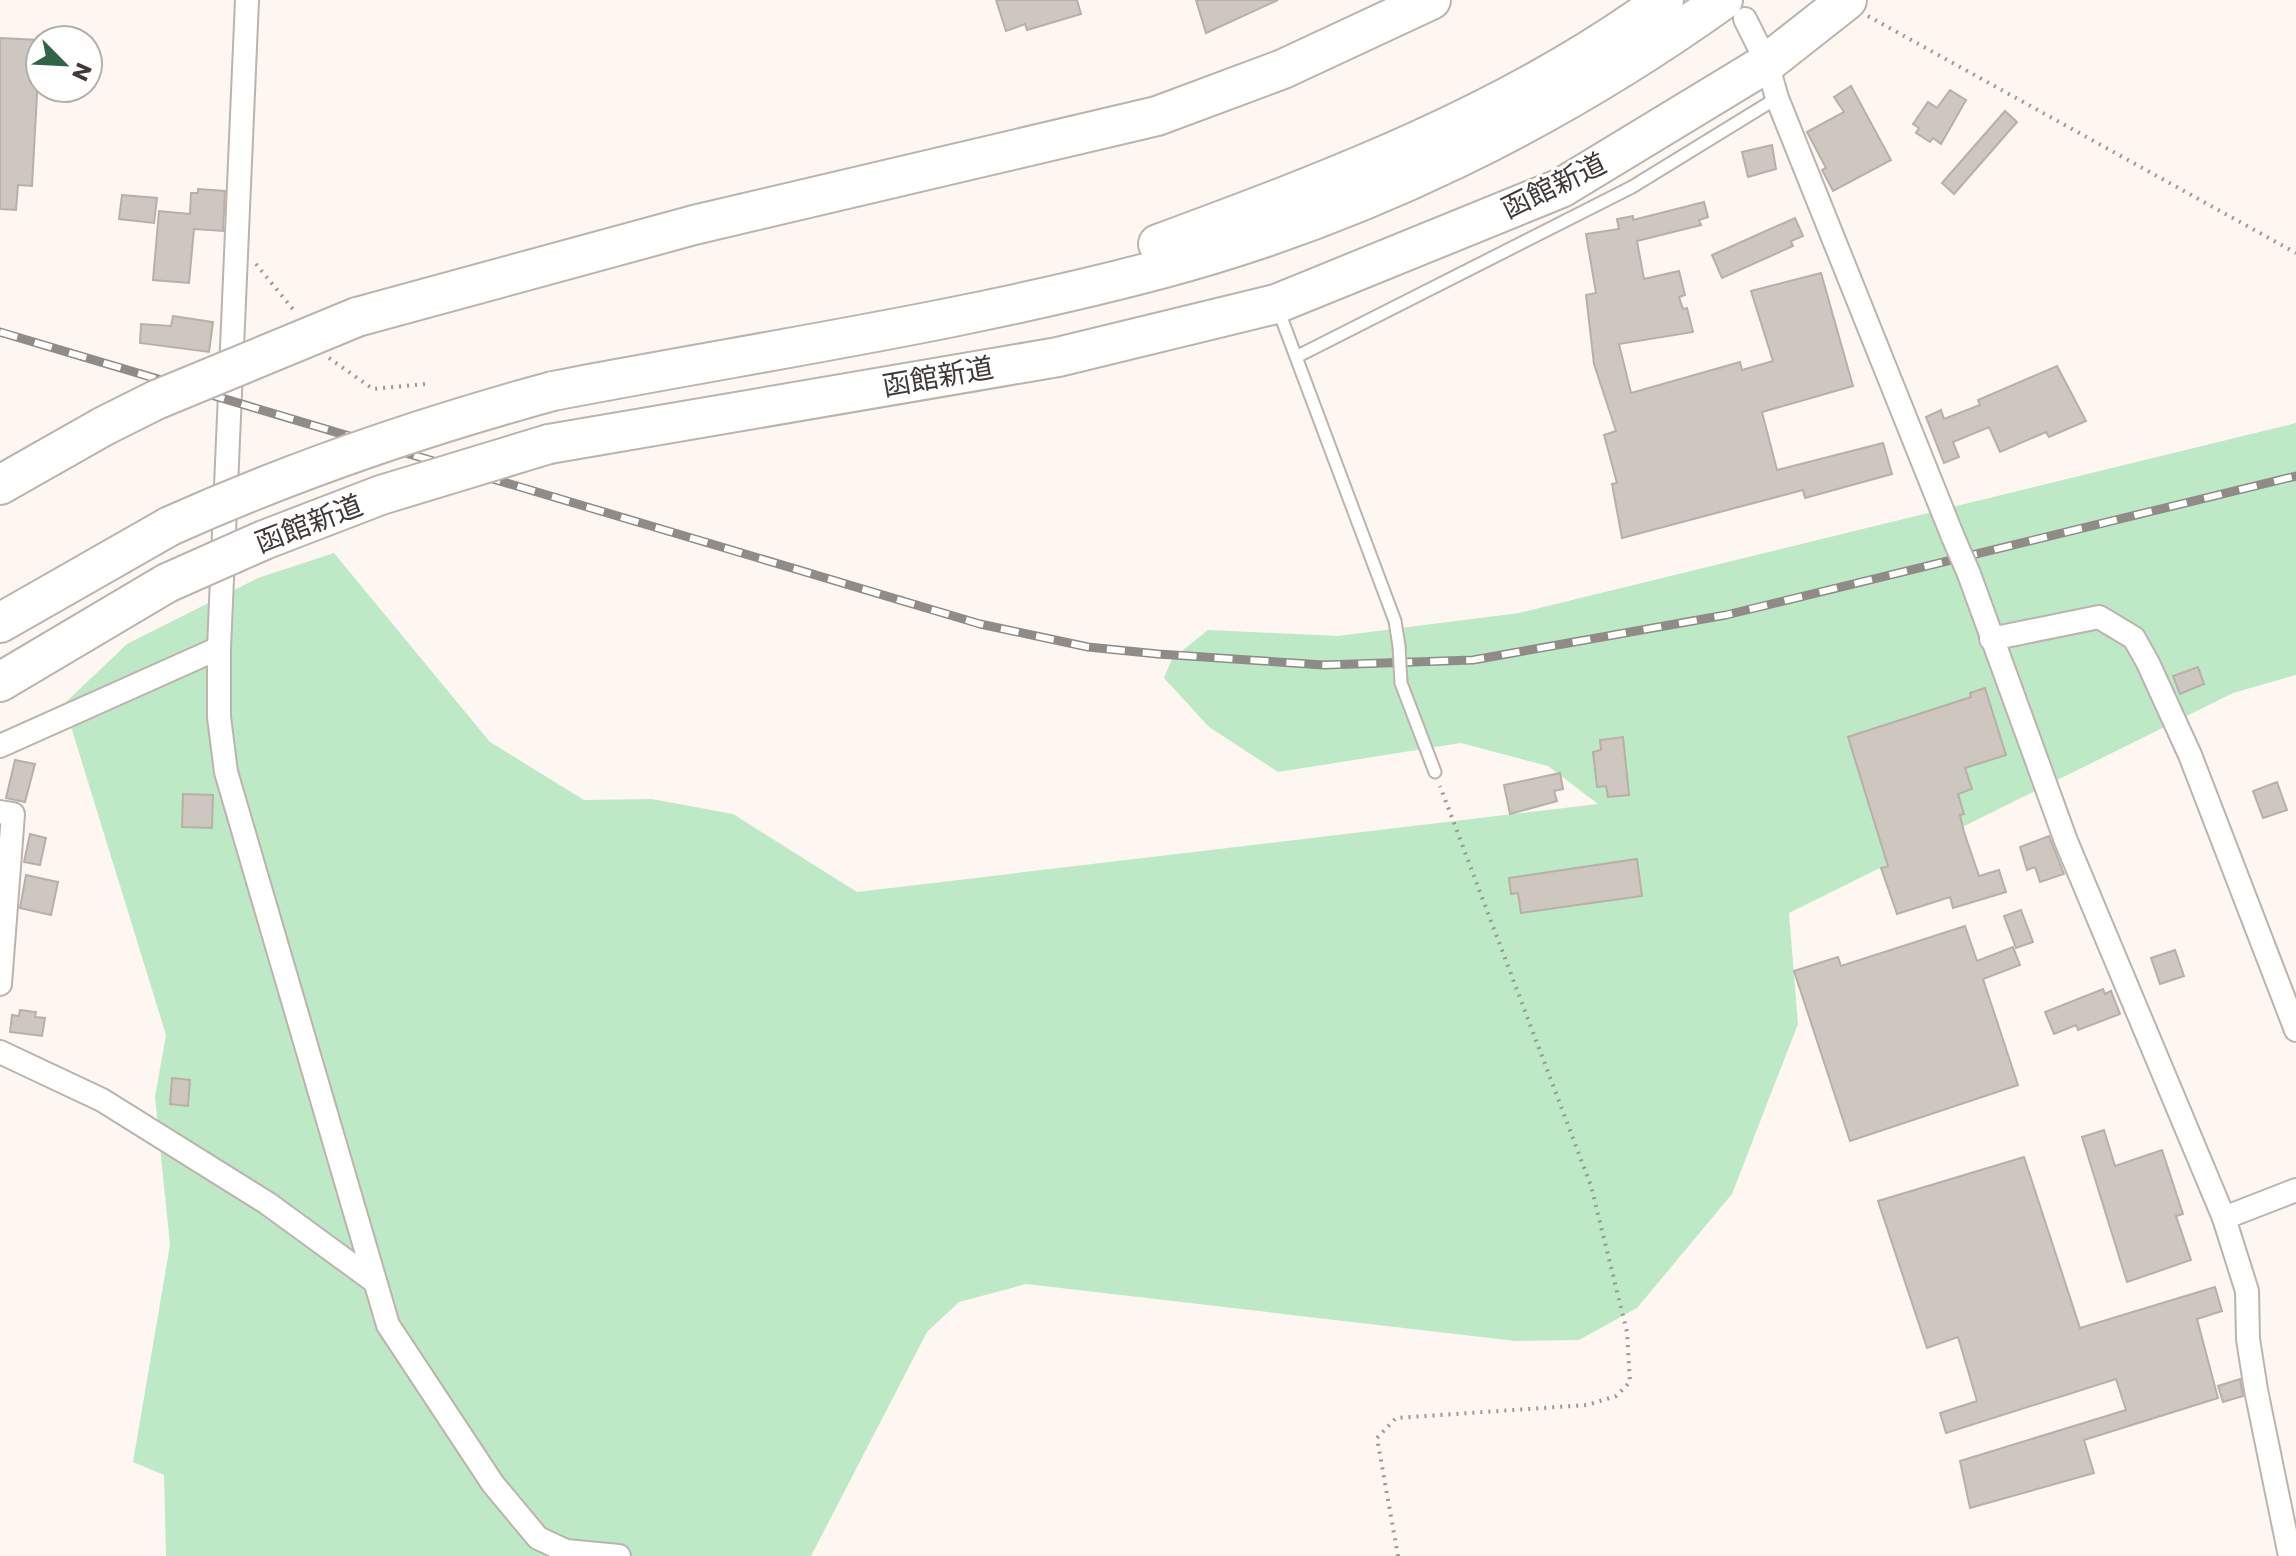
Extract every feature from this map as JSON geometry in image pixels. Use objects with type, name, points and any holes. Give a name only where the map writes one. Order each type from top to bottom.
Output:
[{"type":"highway","points":[[1157,116],[1158,89],[1347,15],[1371,0]]},
{"type":"highway","points":[[0,485],[156,400],[357,317],[694,225],[1157,116],[1283,69],[1431,0]]},
{"type":"highway","name":"函館新道","points":[[0,623],[170,526],[323,461],[395,436],[553,391],[975,293],[1156,245],[1351,173],[1450,126],[1554,70],[1664,0]]},
{"type":"highway","name":"函館新道","points":[[0,682],[167,583],[264,540],[381,495],[549,444],[1058,357],[1276,304],[1561,188],[1772,81],[1845,2]]},
{"type":"highway","name":"函館新道","points":[[553,391],[1059,294],[1164,269],[1362,200],[1467,155],[1734,9]]},
{"type":"street","points":[[247,0],[219,648],[219,717],[226,772],[388,1325],[493,1484],[538,1538],[566,1551],[619,1556]]},
{"type":"street","points":[[1734,9],[1772,81],[1969,574],[2066,841],[2224,1218],[2247,1291],[2248,1339],[2256,1390],[2290,1556]]},
{"type":"street","points":[[1991,639],[2099,617],[2134,638],[2190,755],[2296,1030]]},
{"type":"street","points":[[0,746],[219,648]]},
{"type":"street","points":[[0,812],[13,814],[0,984]]},
{"type":"street","points":[[0,1052],[102,1100],[267,1203],[374,1281]]},
{"type":"street","points":[[2224,1218],[2296,1190]]},
{"type":"lane","points":[[1298,356],[1632,187],[1772,81]]},
{"type":"lane","points":[[1276,304],[1395,621],[1401,683],[1435,772]]},
{"type":"path","points":[[1845,2],[2296,253]]},
{"type":"path","points":[[1398,1556],[1377,1438],[1385,1426],[1396,1418],[1587,1405],[1616,1396],[1630,1382],[1627,1332],[1591,1186],[1435,772]]},
{"type":"green space","points":[[2296,423],[2296,675],[2233,693],[1789,913],[1798,1024],[1732,1194],[1637,1308],[1579,1340],[1516,1341],[1026,1284],[959,1302],[927,1332],[811,1556],[166,1556],[164,1475],[133,1462],[170,1245],[155,1097],[166,1035],[64,704],[127,644],[258,578],[334,553],[490,742],[584,800],[652,799],[733,814],[857,892],[1598,804],[1548,766],[1461,743],[1278,772],[1209,727],[1164,678],[1172,659],[1208,630],[1338,636],[1519,613]]},
{"type":"building","points":[[996,0],[1077,0],[1081,14],[1027,30],[1025,24],[1006,31]]},
{"type":"building","points":[[1196,0],[1278,0],[1206,33]]},
{"type":"building","points":[[0,38],[24,39],[24,104],[36,104],[32,186],[18,185],[16,210],[0,209]]},
{"type":"building","points":[[1851,86],[1891,160],[1833,191],[1822,170],[1826,168],[1807,132],[1844,112],[1834,97]]},
{"type":"building","points":[[1950,90],[1966,100],[1941,144],[1933,138],[1930,142],[1916,133],[1919,128],[1913,124],[1928,102],[1937,108]]},
{"type":"building","points":[[2005,111],[2017,122],[1954,194],[1942,183]]},
{"type":"building","points":[[1772,145],[1776,169],[1748,177],[1742,152]]},
{"type":"building","points":[[198,189],[225,191],[223,231],[194,229],[189,283],[153,280],[159,211],[190,214],[191,193],[198,193]]},
{"type":"building","points":[[122,195],[157,198],[154,223],[119,219]]},
{"type":"building","points":[[1704,202],[1708,217],[1699,220],[1701,225],[1637,241],[1644,279],[1679,271],[1685,295],[1679,297],[1683,309],[1687,308],[1693,332],[1619,344],[1631,393],[1740,362],[1742,370],[1773,361],[1751,291],[1821,273],[1853,386],[1762,412],[1777,470],[1883,443],[1892,474],[1805,498],[1803,490],[1622,538],[1612,484],[1617,483],[1604,435],[1616,431],[1594,364],[1586,295],[1596,293],[1586,234],[1619,229],[1617,219],[1633,216],[1633,220]]},
{"type":"building","points":[[1795,218],[1803,236],[1791,241],[1793,246],[1722,278],[1712,255]]},
{"type":"building","points":[[173,316],[213,322],[209,352],[140,343],[141,324],[171,326]]},
{"type":"building","points":[[2057,366],[2086,421],[2049,437],[2046,432],[2000,452],[1989,427],[1953,442],[1959,457],[1944,463],[1926,417],[1941,410],[1944,419],[1980,405],[1978,400]]},
{"type":"building","points":[[2198,667],[2204,684],[2180,694],[2173,676]]},
{"type":"building","points":[[1985,688],[2006,755],[1965,768],[1972,789],[1958,794],[1964,814],[1960,815],[1979,876],[1999,870],[2006,892],[1953,908],[1950,897],[1897,914],[1881,868],[1888,866],[1848,737],[1971,697],[1970,693]]},
{"type":"building","points":[[1623,737],[1629,795],[1608,797],[1606,786],[1597,787],[1593,752],[1601,750],[1600,740]]},
{"type":"building","points":[[15,760],[35,764],[25,802],[6,798]]},
{"type":"building","points":[[1560,773],[1563,789],[1554,791],[1557,801],[1510,814],[1504,785]]},
{"type":"building","points":[[2277,782],[2287,810],[2263,818],[2253,791]]},
{"type":"building","points":[[183,794],[213,795],[212,828],[182,827]]},
{"type":"building","points":[[30,834],[46,838],[40,865],[24,862]]},
{"type":"building","points":[[2049,836],[2064,874],[2040,882],[2035,867],[2027,870],[2020,847]]},
{"type":"building","points":[[1637,859],[1642,896],[1521,913],[1518,893],[1511,894],[1509,878]]},
{"type":"building","points":[[26,875],[58,882],[51,915],[20,908]]},
{"type":"building","points":[[2021,910],[2033,942],[2016,948],[2004,916]]},
{"type":"building","points":[[1965,926],[1977,961],[2013,947],[2020,965],[1983,979],[2018,1085],[1850,1141],[1794,971],[1838,957],[1841,966]]},
{"type":"building","points":[[2175,950],[2184,976],[2160,984],[2151,958]]},
{"type":"building","points":[[2103,989],[2105,994],[2111,991],[2120,1014],[2078,1030],[2076,1025],[2054,1034],[2045,1012]]},
{"type":"building","points":[[20,1010],[36,1012],[35,1017],[45,1018],[42,1036],[10,1032],[12,1015],[19,1016]]},
{"type":"building","points":[[172,1078],[190,1080],[188,1106],[170,1104]]},
{"type":"building","points":[[2104,1130],[2115,1166],[2162,1150],[2183,1214],[2176,1216],[2191,1260],[2127,1282],[2082,1137]]},
{"type":"building","points":[[2024,1157],[2080,1328],[2215,1287],[2222,1311],[2197,1319],[2218,1398],[2084,1440],[2094,1473],[1970,1508],[1960,1461],[2126,1410],[2116,1379],[1946,1433],[1940,1413],[1977,1401],[1958,1337],[1927,1348],[1878,1201]]},
{"type":"building","points":[[2240,1379],[2243,1396],[2223,1402],[2218,1386]]},
{"type":"railway","points":[[0,332],[980,624],[1088,647],[1324,665],[1473,660],[1726,615],[2296,476]]}]
